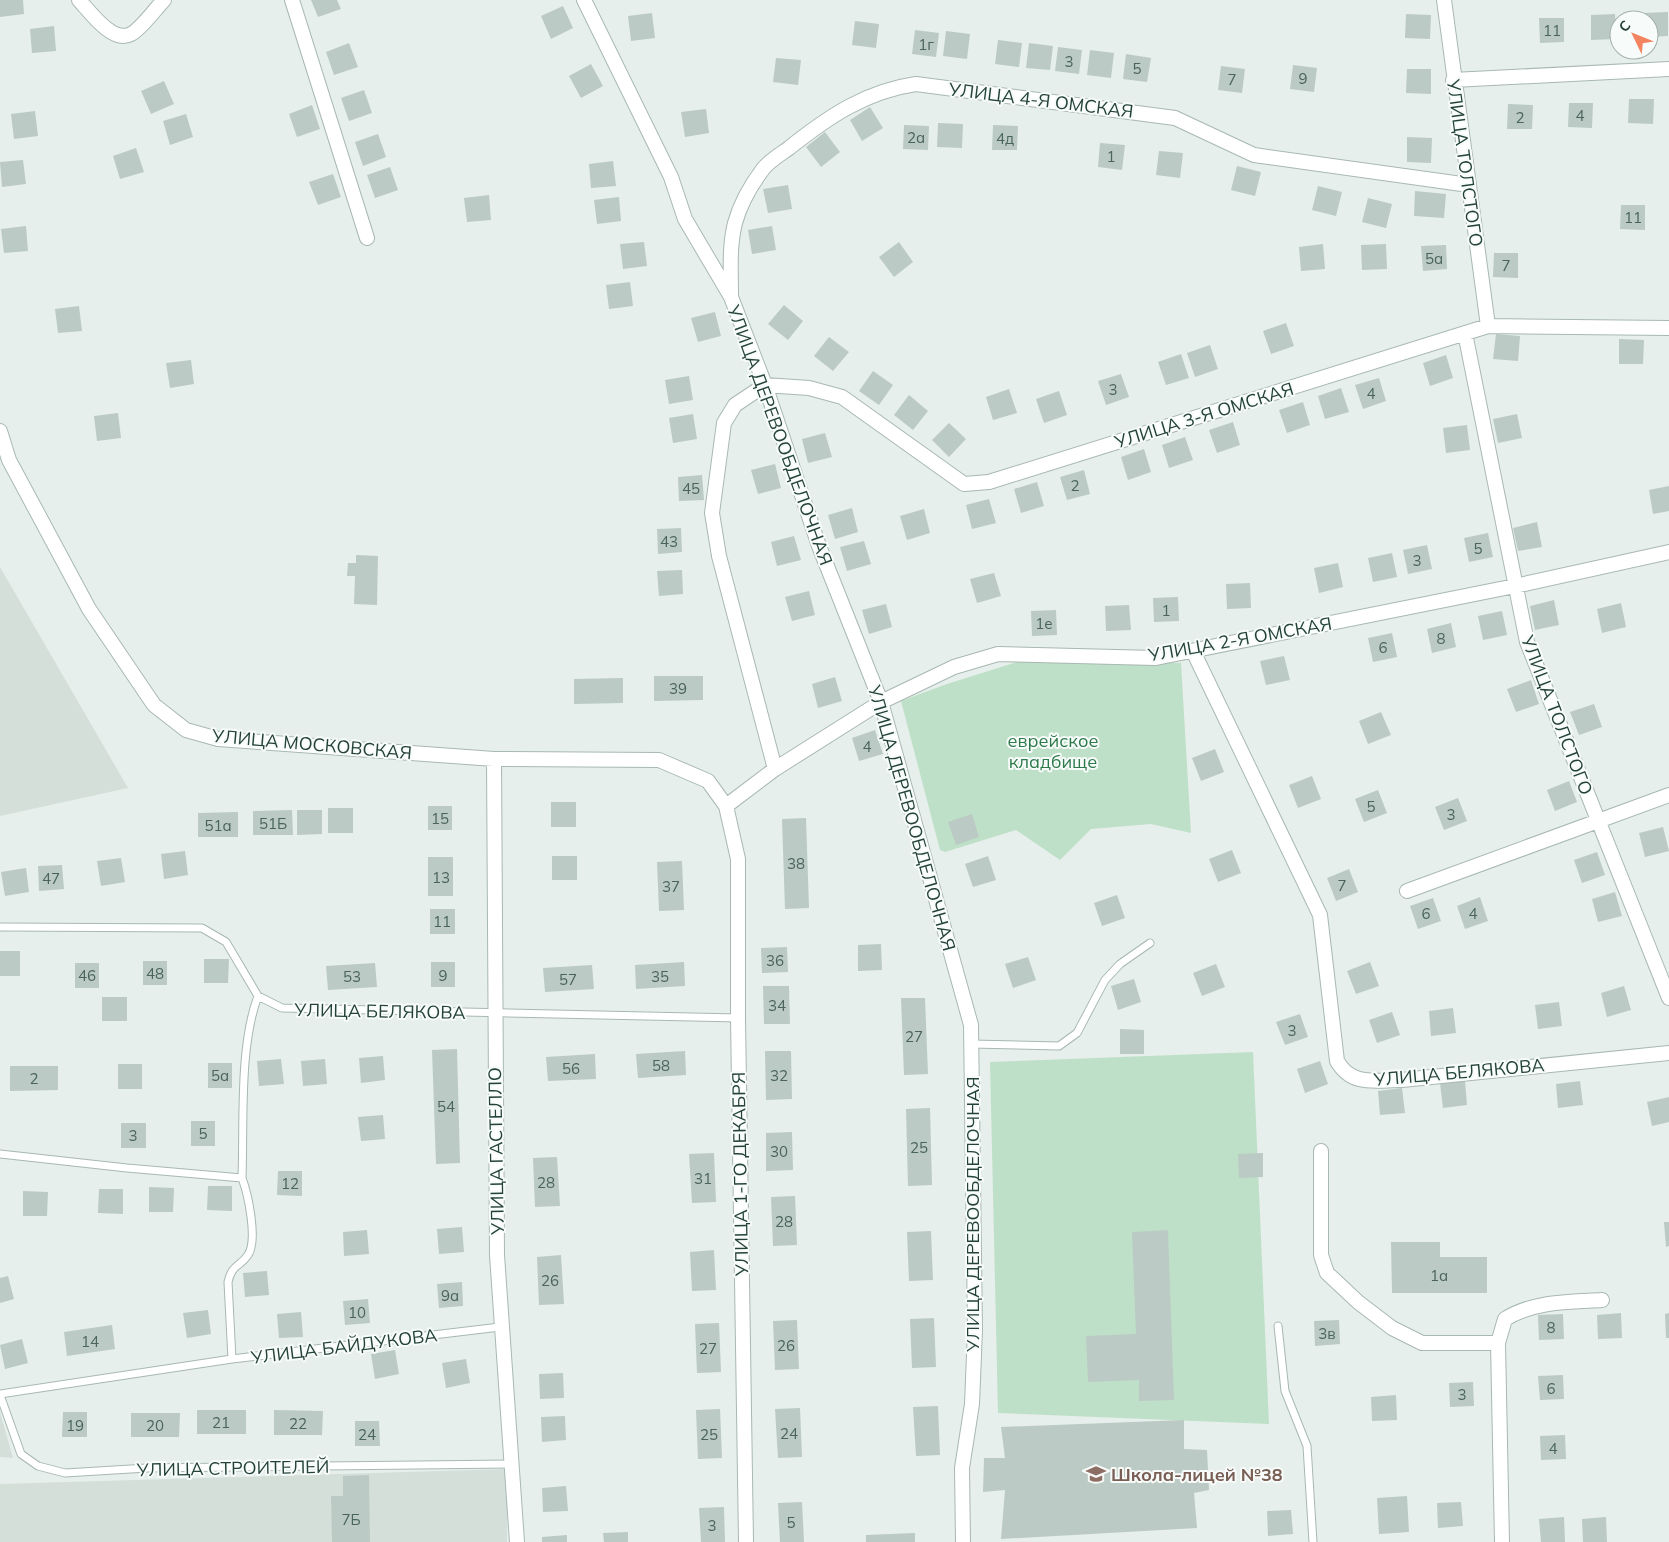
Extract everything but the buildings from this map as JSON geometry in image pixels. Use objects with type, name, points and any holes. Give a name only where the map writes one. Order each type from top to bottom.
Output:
[{"type":"street","points":[[79,0],[101,25],[118,36],[131,34],[164,0]]},
{"type":"street","points":[[292,0],[367,238]]},
{"type":"street","name":"УЛИЦА ДЕРЕВООБДЕЛОЧНАЯ","points":[[584,0],[671,177],[685,219],[731,297],[765,386],[819,546],[881,702],[971,1025],[974,1330],[972,1404],[962,1468],[963,1542]]},
{"type":"street","name":"УЛИЦА ТОЛСТОГО","points":[[1444,0],[1453,80],[1488,326]]},
{"type":"street","points":[[1453,80],[1669,69]]},
{"type":"street","name":"УЛИЦА 4-Я ОМСКАЯ","points":[[731,297],[731,249],[736,222],[746,196],[764,168],[815,127],[845,108],[870,95],[894,87],[916,84],[1175,118],[1254,155],[1469,185]]},
{"type":"street","name":"УЛИЦА 3-Я ОМСКАЯ","points":[[765,386],[808,388],[842,397],[964,484],[976,484],[998,479],[1488,326],[1669,328]]},
{"type":"street","name":"УЛИЦА ТОЛСТОГО","points":[[1465,333],[1527,642],[1597,823],[1669,998]]},
{"type":"street","points":[[765,386],[734,405],[724,423],[712,513],[719,556],[775,769]]},
{"type":"street","name":"УЛИЦА МОСКОВСКАЯ","points":[[0,431],[9,460],[89,609],[154,705],[186,730],[218,739],[494,759],[659,760],[708,781],[726,806]]},
{"type":"street","name":"УЛИЦА 2-Я ОМСКАЯ","points":[[726,806],[775,769],[881,702],[954,667],[998,654],[1156,658],[1515,586],[1669,552]]},
{"type":"street","name":"УЛИЦА БЕЛЯКОВА","points":[[1193,651],[1320,915],[1338,1061],[1344,1073],[1358,1080],[1402,1080],[1669,1053]]},
{"type":"street","name":"УЛИЦА ГАСТЕЛЛО","points":[[494,759],[494,1014],[497,1255],[500,1327],[513,1464],[517,1542]]},
{"type":"street","points":[[1407,891],[1597,823],[1669,795]]},
{"type":"street","name":"УЛИЦА 1-ГО ДЕКАБРЯ","points":[[726,806],[738,859],[738,1018],[746,1542]]},
{"type":"street","points":[[1321,1151],[1321,1255],[1327,1273],[1358,1302],[1392,1328],[1422,1343],[1498,1342]]},
{"type":"street","points":[[1502,1542],[1498,1342],[1504,1319],[1518,1311],[1539,1305],[1602,1300]]},
{"type":"lane","points":[[0,927],[202,928],[226,942],[258,996]]},
{"type":"lane","points":[[970,1044],[1059,1046],[1077,1033],[1105,980],[1120,964],[1150,943]]},
{"type":"lane","name":"УЛИЦА БЕЛЯКОВА","points":[[258,996],[282,1008],[738,1018]]},
{"type":"lane","name":"УЛИЦА БАЙДУКОВА","points":[[258,996],[250,1019],[248,1034],[242,1178],[248,1198],[252,1237],[248,1254],[230,1272],[228,1282],[232,1359],[500,1327]]},
{"type":"lane","points":[[0,1154],[242,1178]]},
{"type":"lane","points":[[1278,1326],[1285,1391],[1307,1446],[1313,1542]]},
{"type":"lane","points":[[0,1394],[232,1359]]},
{"type":"lane","name":"УЛИЦА СТРОИТЕЛЕЙ","points":[[0,1394],[21,1454],[38,1466],[65,1473],[147,1468],[513,1464]]},
{"type":"shaded area","points":[[0,567],[128,788],[0,816]]},
{"type":"shaded area","points":[[0,1412],[13,1458],[0,1457]]},
{"type":"shaded area","points":[[507,1469],[507,1542],[0,1542],[0,1484]]},
{"type":"green space","name":"еврейское кладбище","points":[[1017,662],[1181,663],[1191,833],[1151,824],[1091,829],[1060,860],[1016,830],[945,852],[940,850],[901,701]]},
{"type":"green space","points":[[1253,1052],[1269,1424],[998,1413],[990,1062]]},
{"type":"place","name":"Школа-лицей №38","points":[[1096,1474]]}]
